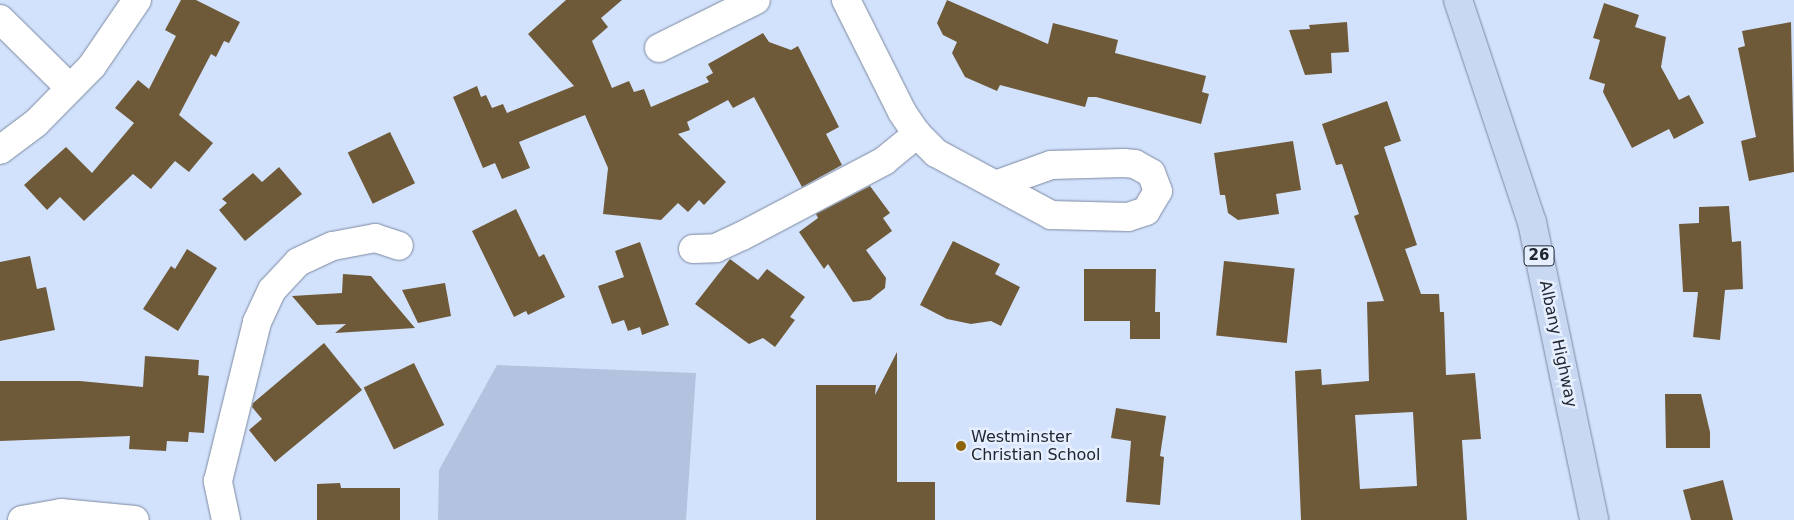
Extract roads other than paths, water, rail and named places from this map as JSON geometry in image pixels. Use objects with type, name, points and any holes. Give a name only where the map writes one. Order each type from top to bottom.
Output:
[{"type":"main road","name":"Albany Highway","points":[[1458,0],[1532,222],[1594,520]]},
{"type":"street","points":[[0,150],[36,123],[70,88],[112,41],[137,0]]},
{"type":"street","points":[[659,48],[756,0]]},
{"type":"street","points":[[846,0],[902,112],[917,134],[936,153],[971,173],[998,184],[1051,215],[1117,218],[1146,211],[1158,191],[1151,173],[1144,168],[1124,163],[1051,165],[998,184]]},
{"type":"street","points":[[0,19],[70,88]]},
{"type":"street","points":[[693,250],[716,248],[742,236],[884,161],[917,134]]},
{"type":"street","points":[[226,520],[218,481],[257,322],[272,290],[298,262],[333,246],[375,238],[399,246]]},
{"type":"street","points":[[22,520],[61,513],[135,520]]},
{"type":"place","name":"Westminster Christian School","points":[[961,446]]}]
